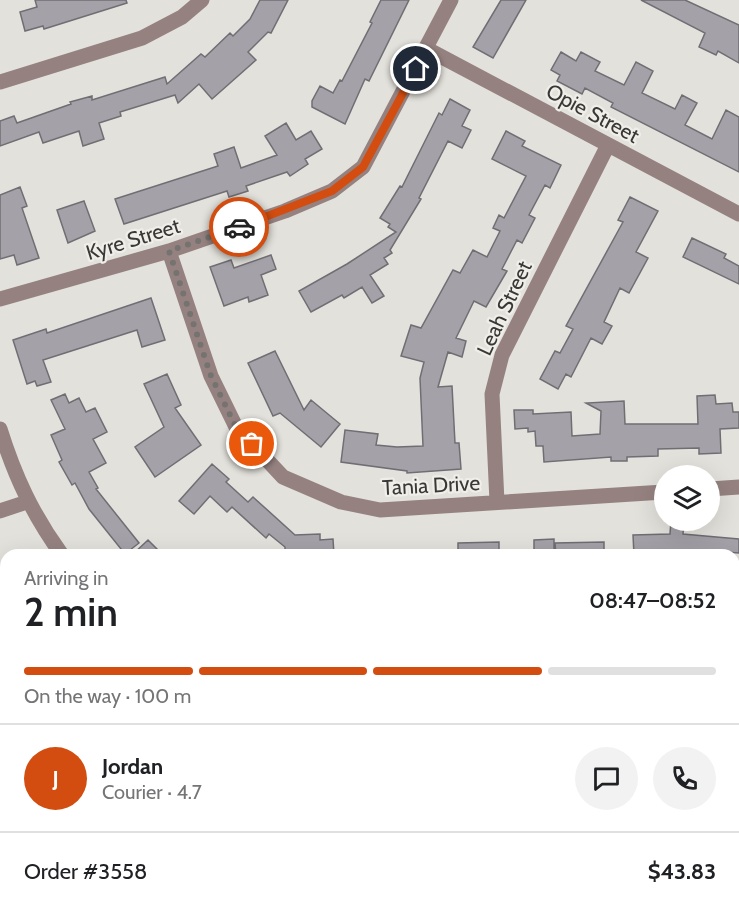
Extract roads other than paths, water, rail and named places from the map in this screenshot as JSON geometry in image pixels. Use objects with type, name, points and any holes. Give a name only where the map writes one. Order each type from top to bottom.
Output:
[{"type":"street","points":[[0,82],[142,38],[182,17],[202,0]]},
{"type":"street","name":"Kyre Street","points":[[0,299],[169,251],[285,211],[332,191],[363,167],[452,0]]},
{"type":"street","name":"Opie Street","points":[[427,49],[739,214]]},
{"type":"street","name":"Leah Street","points":[[497,502],[492,394],[502,355],[608,145]]},
{"type":"street","name":"Tania Drive","points":[[169,251],[211,376],[236,427],[284,477],[341,502],[380,510],[654,493]]},
{"type":"street","points":[[0,429],[27,502],[58,549]]},
{"type":"street","points":[[720,488],[739,487]]},
{"type":"street","points":[[0,511],[27,502]]}]
